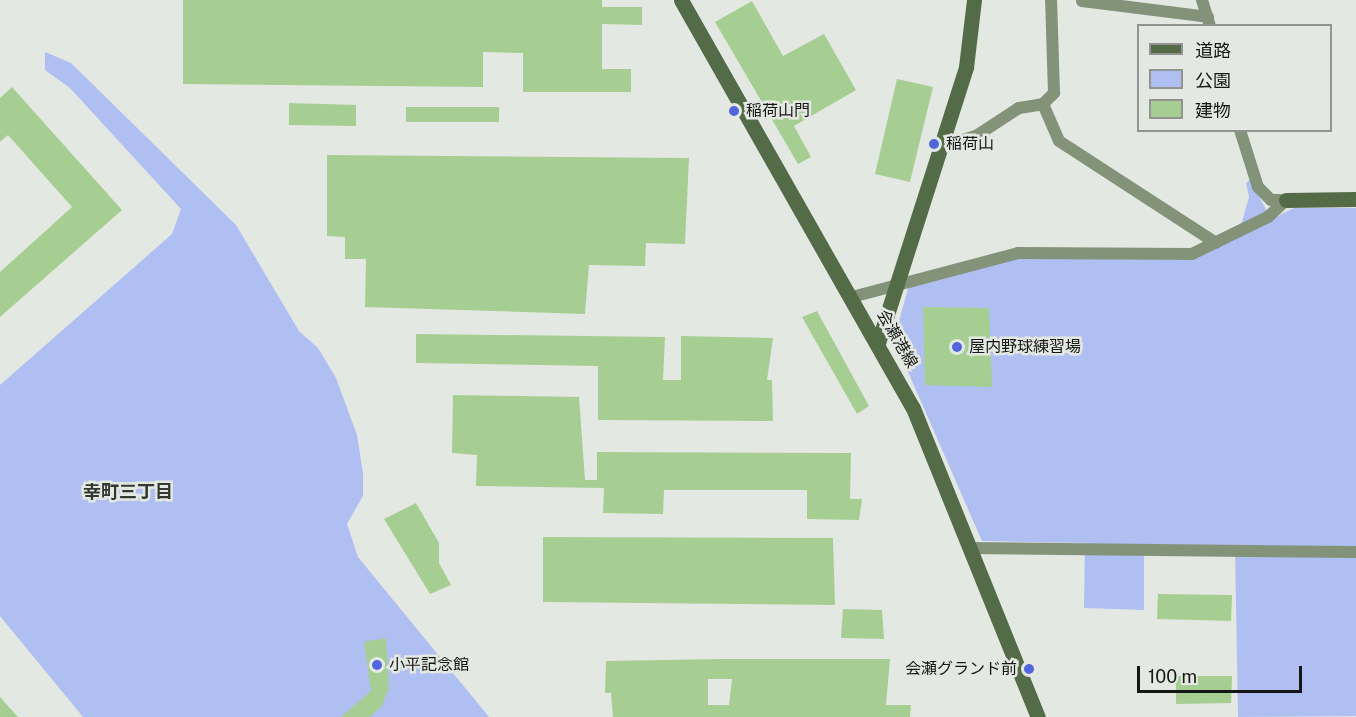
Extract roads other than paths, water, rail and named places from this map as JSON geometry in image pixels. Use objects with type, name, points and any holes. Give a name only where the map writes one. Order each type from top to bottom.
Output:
[{"type":"main road","name":"会瀬港線","points":[[681,0],[852,297],[913,408],[1038,717]]},
{"type":"main road","points":[[878,343],[900,282],[966,67],[974,0]]},
{"type":"main road","points":[[1286,200],[1356,200]]},
{"type":"street","points":[[943,146],[976,136],[1019,108],[1043,104],[1054,93],[1056,75],[1051,0]]},
{"type":"street","points":[[1082,1],[1209,21],[1202,0]]},
{"type":"street","points":[[1043,104],[1059,141],[1216,243]]},
{"type":"street","points":[[1241,132],[1258,187],[1271,200],[1286,200]]},
{"type":"street","points":[[852,297],[900,282],[1018,253],[1192,254],[1268,217],[1286,200]]},
{"type":"street","points":[[970,548],[1356,552]]},
{"type":"place","name":"稲荷山門","points":[[734,111]]},
{"type":"place","name":"稲荷山","points":[[934,144]]},
{"type":"place","name":"屋内野球練習場","points":[[957,347]]},
{"type":"place","name":"小平記念館","points":[[377,665]]},
{"type":"place","name":"会瀬グランド前","points":[[1029,669]]},
{"type":"district","name":"幸町三丁目","points":[[128,492]]}]
